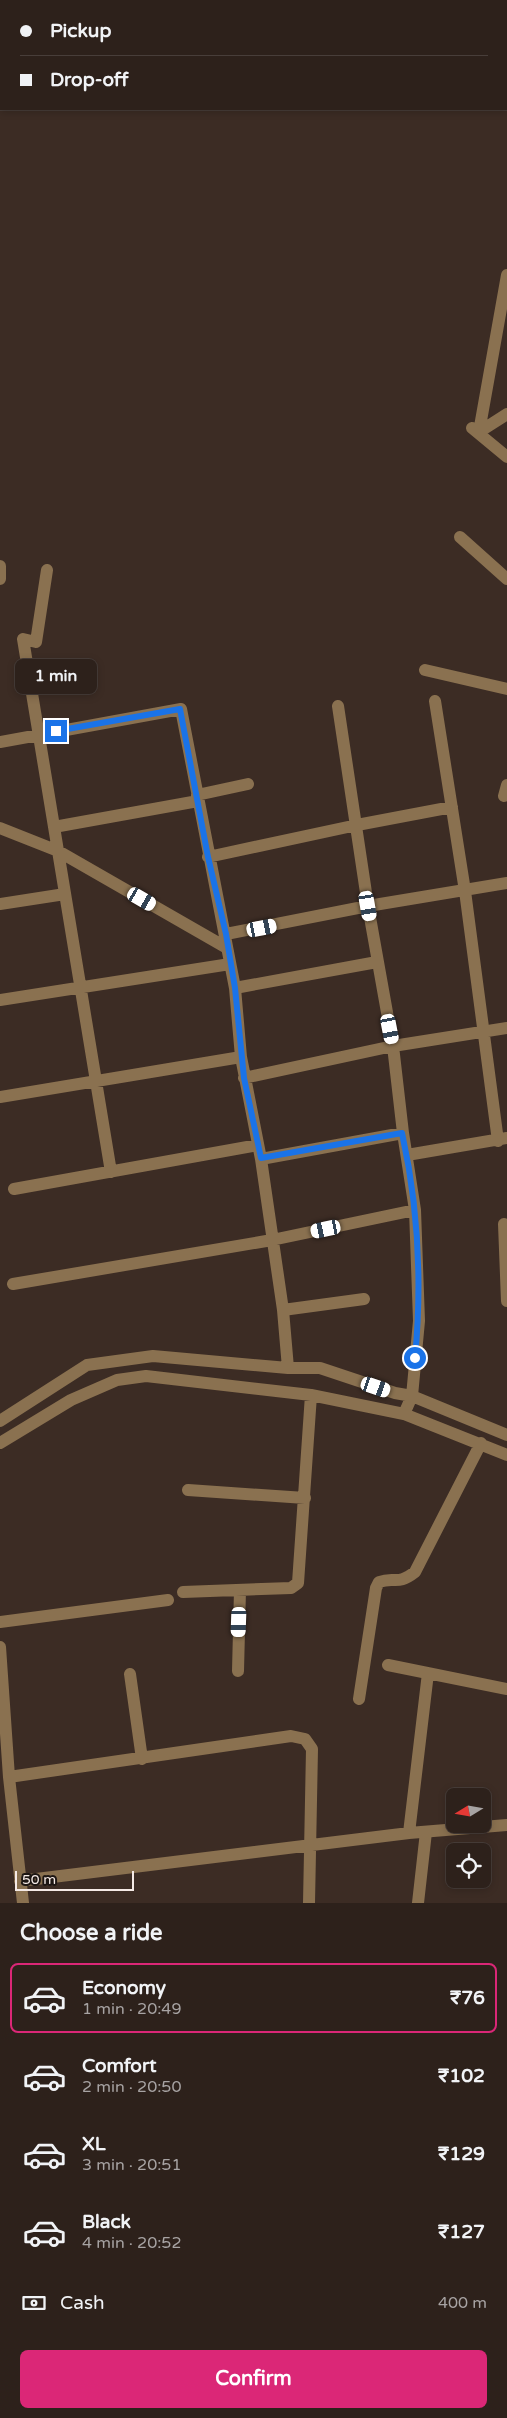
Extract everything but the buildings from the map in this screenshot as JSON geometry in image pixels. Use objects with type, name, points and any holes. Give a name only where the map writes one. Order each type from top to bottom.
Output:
[{"type":"street","points":[[475,430],[507,275]]},
{"type":"street","points":[[475,430],[507,414]]},
{"type":"street","points":[[475,430],[507,456]]},
{"type":"street","points":[[460,538],[507,579]]},
{"type":"street","points":[[0,566],[0,579]]},
{"type":"street","points":[[47,570],[36,642],[22,639],[111,1172]]},
{"type":"street","points":[[426,670],[507,689]]},
{"type":"street","points":[[407,1155],[502,1139],[483,1032],[452,807],[435,701]]},
{"type":"street","points":[[338,706],[377,962],[393,1046],[402,1133],[415,1210],[419,1321],[412,1396],[404,1414]]},
{"type":"street","points":[[0,742],[180,709],[208,857],[226,934],[235,988],[241,1057],[261,1158],[283,1310],[288,1368]]},
{"type":"street","points":[[54,827],[197,798],[248,784]]},
{"type":"street","points":[[208,857],[356,824],[452,807]]},
{"type":"street","points":[[0,828],[58,851],[227,948]]},
{"type":"street","points":[[226,934],[368,906],[507,883]]},
{"type":"street","points":[[0,904],[65,894]]},
{"type":"street","points":[[235,988],[377,962]]},
{"type":"street","points":[[0,1000],[81,989],[230,964]]},
{"type":"street","points":[[244,1078],[393,1046],[507,1028]]},
{"type":"street","points":[[0,1097],[96,1079],[241,1057]]},
{"type":"street","points":[[261,1158],[402,1133]]},
{"type":"street","points":[[14,1189],[258,1145]]},
{"type":"street","points":[[13,1284],[272,1240],[415,1210]]},
{"type":"street","points":[[504,1224],[507,1301]]},
{"type":"street","points":[[283,1310],[364,1299]]},
{"type":"street","points":[[0,1421],[87,1365],[152,1356],[288,1368],[320,1368],[395,1393],[412,1396],[507,1436],[505,1455],[480,1443],[404,1414],[311,1395],[146,1376],[117,1380],[71,1400],[0,1444]]},
{"type":"street","points":[[183,1592],[291,1588],[298,1583],[311,1395]]},
{"type":"street","points":[[359,1700],[367,1640],[378,1582],[384,1580],[398,1582],[415,1572],[480,1443]]},
{"type":"street","points":[[188,1490],[305,1498]]},
{"type":"street","points":[[238,1671],[240,1590]]},
{"type":"street","points":[[0,1622],[168,1600]]},
{"type":"street","points":[[0,1647],[9,1777],[23,1903]]},
{"type":"street","points":[[388,1665],[507,1689]]},
{"type":"street","points":[[409,1833],[428,1673]]},
{"type":"street","points":[[130,1674],[142,1759]]},
{"type":"street","points":[[9,1777],[291,1736],[305,1739],[312,1748],[312,1845],[309,1903]]},
{"type":"street","points":[[20,1881],[409,1833],[507,1825]]},
{"type":"street","points":[[418,1903],[426,1832]]},
{"type":"route","points":[[56,731],[180,709],[208,857],[226,934],[235,988],[244,1078],[261,1158],[402,1133],[415,1210],[419,1321],[415,1358]]}]
